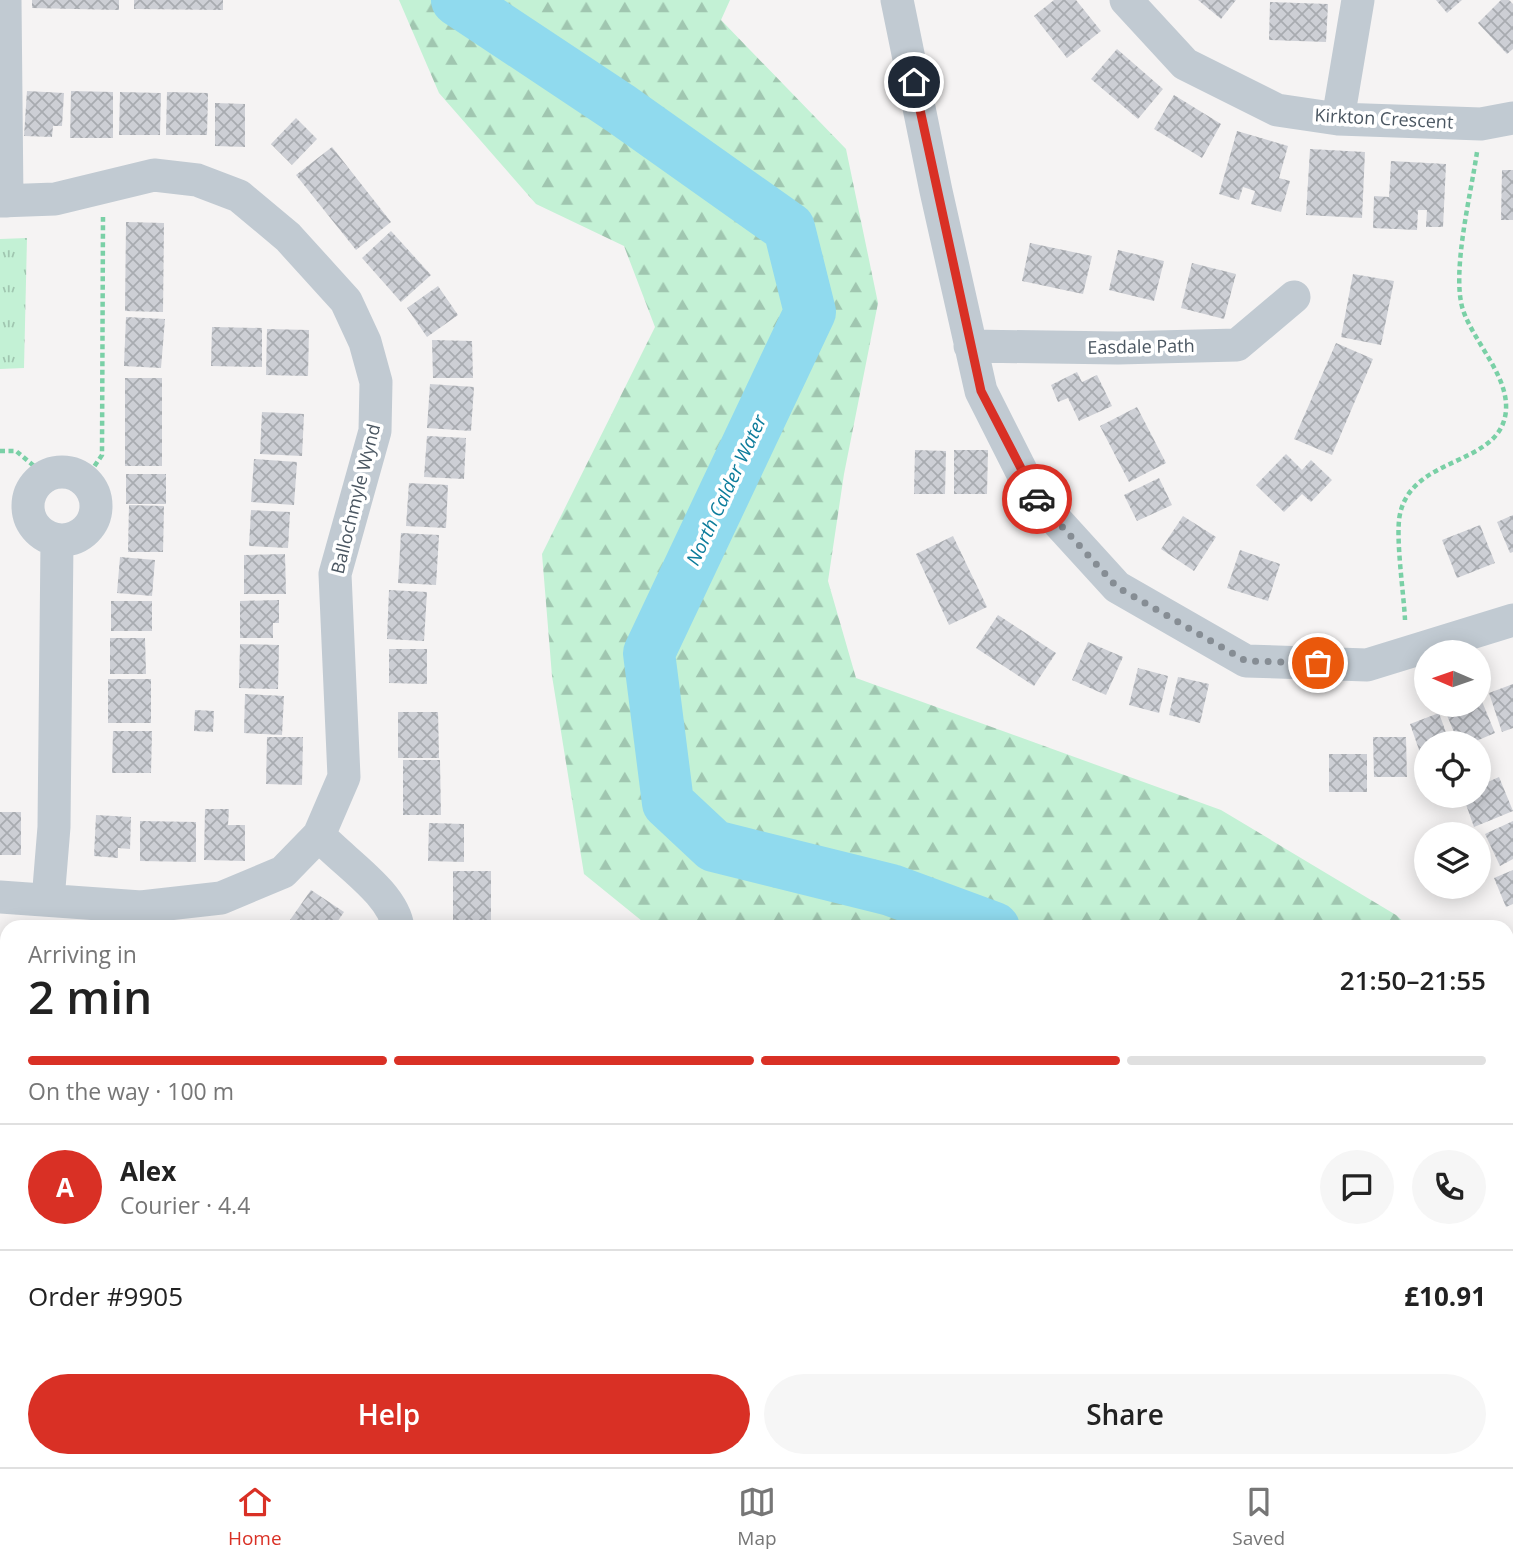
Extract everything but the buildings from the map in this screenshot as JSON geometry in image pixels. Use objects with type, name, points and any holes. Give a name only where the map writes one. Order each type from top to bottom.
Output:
[{"type":"street","points":[[3,201],[5,0]]},
{"type":"street","points":[[897,0],[981,391],[1034,496],[1117,587],[1246,661],[1367,665],[1513,620]]},
{"type":"street","name":"Kirkton Crescent","points":[[1126,0],[1185,64],[1277,110],[1338,119],[1481,124],[1513,118]]},
{"type":"street","points":[[1338,119],[1358,0]]},
{"type":"street","name":"Ballochmyle Wynd","points":[[0,897],[141,907],[221,898],[283,872],[319,835],[344,777],[335,574],[375,431],[376,383],[365,342],[346,301],[288,237],[239,196],[197,180],[154,175],[55,199],[3,201]]},
{"type":"street","name":"Easdale Path","points":[[970,346],[1118,348],[1237,345],[1294,297]]},
{"type":"street","points":[[66,472],[85,480],[96,499],[93,521],[78,537],[57,541],[38,531],[28,512],[31,491],[46,476],[66,472]]},
{"type":"street","points":[[48,900],[54,827],[57,541]]},
{"type":"street","points":[[319,835],[381,894],[397,914],[397,920]]},
{"type":"path","points":[[1407,653],[1399,516],[1405,497],[1418,480],[1488,442],[1501,430],[1506,404],[1507,396],[1464,313],[1458,289],[1481,124]]},
{"type":"path","points":[[85,480],[102,455],[104,253],[98,187]]},
{"type":"path","points":[[1506,404],[1513,400]]},
{"type":"path","points":[[0,451],[16,451],[46,476]]},
{"type":"green space","points":[[399,0],[730,0],[721,20],[846,149],[878,303],[844,474],[828,581],[856,678],[1221,810],[1401,920],[641,920],[584,874],[552,676],[542,554],[655,327],[624,246],[536,204],[439,93]]},
{"type":"green space","points":[[27,238],[24,368],[0,369],[0,239]]},
{"type":"waterway","name":"North Calder Water","points":[[457,0],[621,109],[789,228],[810,312],[649,653],[668,803],[714,846],[891,890],[972,920]]},
{"type":"way so far","points":[[1037,499],[1117,587],[1246,661],[1318,663]]},
{"type":"route","points":[[914,82],[981,391],[1037,499]]}]
